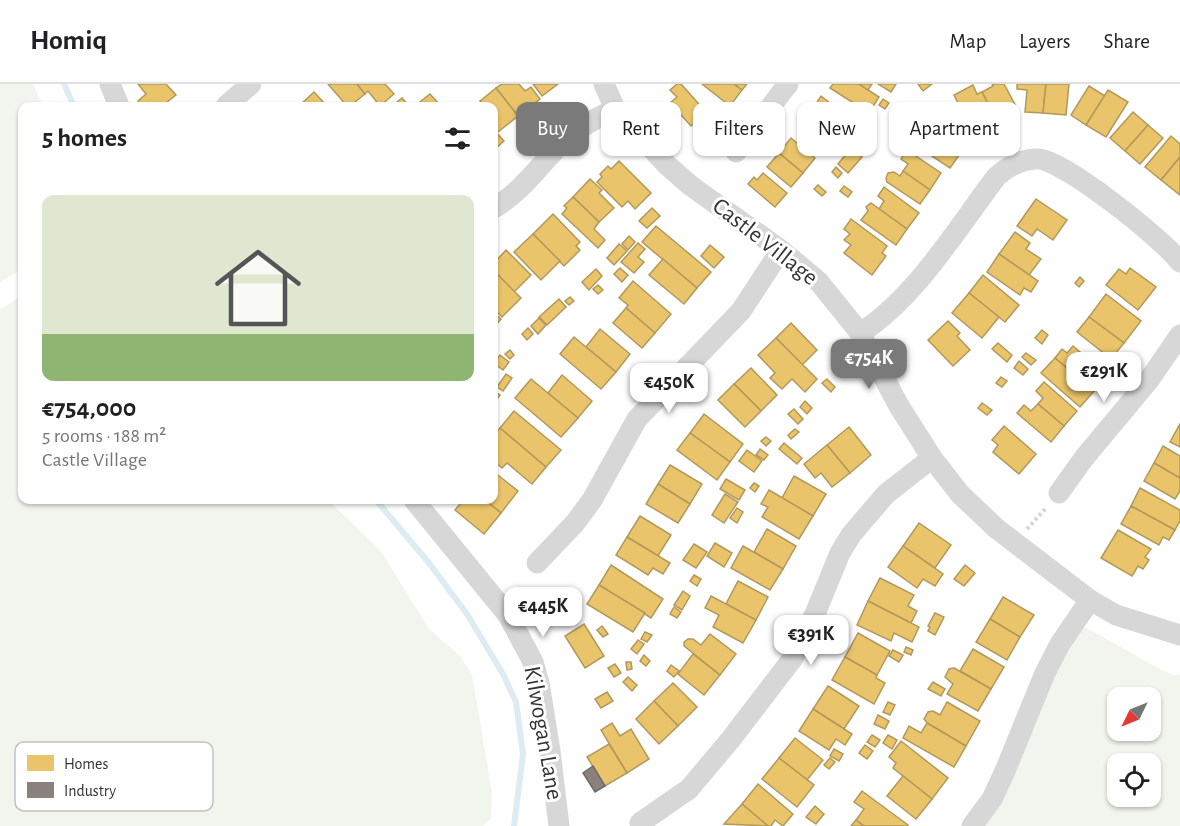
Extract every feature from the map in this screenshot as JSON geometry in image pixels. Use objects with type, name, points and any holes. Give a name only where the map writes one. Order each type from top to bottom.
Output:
[{"type":"street","points":[[110,84],[118,102]]},
{"type":"street","points":[[231,102],[251,84]]},
{"type":"street","name":"Castle Village","points":[[604,84],[612,102]]},
{"type":"street","points":[[774,102],[788,84]]},
{"type":"street","points":[[498,205],[530,180],[573,133],[601,116]]},
{"type":"street","name":"Castle Village","points":[[659,156],[691,186],[781,250],[819,282],[860,333],[899,406],[932,458],[960,494],[997,529],[1090,600],[1116,615],[1180,635]]},
{"type":"street","points":[[860,333],[876,323],[906,294],[997,176],[1009,166],[1024,160],[1038,159],[1057,165],[1145,228],[1180,262]]},
{"type":"street","points":[[537,563],[575,523],[592,500],[637,419],[741,311],[781,250]]},
{"type":"street","points":[[1059,493],[1149,380],[1180,335]]},
{"type":"street","points":[[640,823],[690,789],[731,739],[793,658],[815,614],[842,549],[851,535],[885,494],[932,458]]},
{"type":"street","name":"Kilwogan Lane","points":[[417,504],[508,615],[533,662],[550,751],[559,826]]},
{"type":"street","points":[[972,826],[995,793],[1050,663],[1090,600]]},
{"type":"path","points":[[1026,530],[1059,493]]},
{"type":"shaded area","points":[[0,84],[33,84],[41,102],[18,102],[18,271],[0,282]]},
{"type":"shaded area","points":[[18,298],[18,504],[332,504],[380,550],[429,629],[461,657],[472,675],[492,793],[491,819],[483,826],[0,826],[0,310]]},
{"type":"shaded area","points":[[1085,627],[1158,668],[1173,675],[1180,675],[1180,826],[982,826],[1067,651]]},
{"type":"building: Homes","points":[[138,84],[166,84],[176,95],[167,102],[138,101],[146,94]]},
{"type":"building: Homes","points":[[328,84],[357,84],[365,94],[355,102],[344,102]]},
{"type":"building: Homes","points":[[357,84],[385,84],[394,94],[385,102],[377,102],[368,91],[365,94]]},
{"type":"building: Homes","points":[[502,84],[519,84],[525,91],[531,87],[540,99],[536,102],[516,102],[516,113],[496,88]]},
{"type":"building: Homes","points":[[533,84],[558,84],[542,96]]},
{"type":"building: Homes","points":[[677,84],[681,84],[697,102],[693,102],[693,124],[691,126],[681,115],[681,102],[671,102],[677,97],[670,90]]},
{"type":"building: Homes","points":[[702,84],[734,84],[742,90],[733,102],[725,102]]},
{"type":"building: Homes","points":[[734,84],[747,84],[742,90]]},
{"type":"building: Homes","points":[[833,84],[859,84],[879,97],[876,102],[852,102],[830,88]]},
{"type":"building: Homes","points":[[859,84],[872,84],[868,90]]},
{"type":"building: Homes","points":[[878,84],[896,84],[891,92]]},
{"type":"building: Homes","points":[[918,84],[932,84],[923,91]]},
{"type":"building: Homes","points":[[992,84],[1004,84],[1014,102],[987,102],[982,92],[993,86]]},
{"type":"building: Homes","points":[[1017,84],[1046,84],[1043,113],[1025,112],[1027,90],[1017,89]]},
{"type":"building: Homes","points":[[1046,84],[1069,84],[1066,115],[1043,113]]},
{"type":"building: Homes","points":[[973,85],[977,94],[982,92],[987,102],[958,102],[954,95]]},
{"type":"building: Homes","points":[[1089,86],[1105,96],[1086,125],[1071,115]]},
{"type":"building: Homes","points":[[496,88],[516,113],[516,118],[498,132],[498,102],[481,102]]},
{"type":"building: Homes","points":[[1108,90],[1128,102],[1106,137],[1086,125]]},
{"type":"building: Homes","points":[[314,92],[323,102],[303,102]]},
{"type":"building: Homes","points":[[430,94],[437,102],[420,102]]},
{"type":"building: Homes","points":[[821,96],[829,102],[817,102]]},
{"type":"building: Homes","points":[[883,99],[889,103],[885,109],[879,105]]},
{"type":"building: Homes","points":[[1133,112],[1148,125],[1125,151],[1110,138]]},
{"type":"building: Homes","points":[[1148,125],[1163,138],[1140,164],[1125,151]]},
{"type":"building: Homes","points":[[498,134],[504,141],[498,146]]},
{"type":"building: Homes","points":[[1171,136],[1180,144],[1180,157],[1161,180],[1145,167]]},
{"type":"building: Homes","points":[[791,138],[797,143],[797,156],[815,158],[803,173],[783,156],[785,156],[785,146]]},
{"type":"building: Homes","points":[[776,156],[783,156],[803,173],[791,187],[767,167]]},
{"type":"building: Homes","points":[[844,156],[862,157],[848,173],[838,164]]},
{"type":"building: Homes","points":[[903,156],[916,156],[941,173],[930,190],[903,171],[908,164],[901,159]]},
{"type":"building: Homes","points":[[932,156],[958,156],[950,168]]},
{"type":"building: Homes","points":[[1180,157],[1180,195],[1161,180]]},
{"type":"building: Homes","points":[[619,161],[651,193],[635,209],[628,201],[622,207],[597,182],[602,177],[600,174],[608,166],[611,169]]},
{"type":"building: Homes","points":[[836,167],[842,173],[838,178],[832,172]]},
{"type":"building: Homes","points":[[903,171],[930,190],[920,204],[887,182],[888,173],[894,172],[900,176]]},
{"type":"building: Homes","points":[[763,173],[787,193],[775,207],[748,184],[754,177],[757,180]]},
{"type":"building: Homes","points":[[590,179],[602,190],[599,193],[614,208],[599,222],[573,197]]},
{"type":"building: Homes","points":[[818,185],[826,192],[822,196],[814,189]]},
{"type":"building: Homes","points":[[844,186],[852,192],[848,197],[840,191]]},
{"type":"building: Homes","points":[[884,187],[919,213],[907,229],[879,209],[884,201],[878,196]]},
{"type":"building: Homes","points":[[573,197],[599,222],[594,229],[605,240],[598,248],[562,214],[567,208],[564,206]]},
{"type":"building: Homes","points":[[1036,199],[1067,220],[1053,240],[1037,229],[1032,236],[1017,226]]},
{"type":"building: Homes","points":[[871,203],[907,229],[896,245],[861,220],[868,211],[866,207]]},
{"type":"building: Homes","points":[[652,208],[660,216],[647,228],[639,221]]},
{"type":"building: Homes","points":[[553,214],[580,242],[576,246],[580,250],[564,266],[533,234]]},
{"type":"building: Homes","points":[[851,219],[887,246],[882,253],[886,256],[872,275],[844,253],[851,245],[844,240],[850,234],[844,229]]},
{"type":"building: Homes","points":[[656,226],[711,272],[697,288],[642,242]]},
{"type":"building: Homes","points":[[1015,232],[1030,243],[1026,249],[1041,259],[1029,275],[999,254]]},
{"type":"building: Homes","points":[[533,234],[560,261],[541,280],[514,252]]},
{"type":"building: Homes","points":[[629,236],[635,242],[628,250],[622,244]]},
{"type":"building: Homes","points":[[638,243],[645,249],[638,257],[644,262],[634,273],[621,262]]},
{"type":"building: Homes","points":[[619,244],[627,251],[614,265],[607,258]]},
{"type":"building: Homes","points":[[710,245],[724,257],[714,268],[701,256]]},
{"type":"building: Homes","points":[[506,250],[531,275],[514,292],[498,275],[498,259]]},
{"type":"building: Homes","points":[[999,254],[1038,281],[1031,292],[1024,288],[1020,295],[987,272]]},
{"type":"building: Homes","points":[[663,259],[697,288],[684,304],[649,275]]},
{"type":"building: Homes","points":[[620,268],[628,275],[622,282],[614,274]]},
{"type":"building: Homes","points":[[1130,268],[1156,287],[1138,310],[1106,285],[1119,269],[1126,274]]},
{"type":"building: Homes","points":[[596,269],[602,276],[589,290],[582,282]]},
{"type":"building: Homes","points":[[498,275],[521,298],[502,317],[498,313]]},
{"type":"building: Homes","points":[[983,275],[1019,305],[1005,322],[969,293]]},
{"type":"building: Homes","points":[[1080,277],[1084,281],[1079,287],[1075,283]]},
{"type":"building: Homes","points":[[633,281],[671,314],[655,333],[626,308],[628,305],[619,298]]},
{"type":"building: Homes","points":[[598,285],[603,290],[598,294],[593,289]]},
{"type":"building: Homes","points":[[969,293],[999,317],[982,338],[952,313]]},
{"type":"building: Homes","points":[[1106,294],[1141,321],[1124,343],[1089,317]]},
{"type":"building: Homes","points":[[570,297],[574,301],[569,305],[565,301]]},
{"type":"building: Homes","points":[[559,299],[566,307],[547,325],[539,317]]},
{"type":"building: Homes","points":[[626,308],[655,333],[642,348],[613,323]]},
{"type":"building: Homes","points":[[1089,317],[1124,343],[1111,359],[1077,332]]},
{"type":"building: Homes","points":[[539,318],[546,325],[538,334],[531,326]]},
{"type":"building: Homes","points":[[948,321],[960,333],[957,336],[970,350],[953,366],[928,340]]},
{"type":"building: Homes","points":[[791,323],[817,350],[802,365],[776,338]]},
{"type":"building: Homes","points":[[528,328],[533,334],[527,340],[522,334]]},
{"type":"building: Homes","points":[[600,329],[630,354],[616,372],[586,347]]},
{"type":"building: Homes","points":[[1042,330],[1048,335],[1042,344],[1035,338]]},
{"type":"building: Homes","points":[[574,337],[616,372],[601,389],[560,354]]},
{"type":"building: Homes","points":[[776,338],[817,379],[805,392],[792,379],[782,389],[770,378],[775,373],[758,355]]},
{"type":"building: Homes","points":[[998,343],[1012,355],[1007,362],[992,349]]},
{"type":"building: Homes","points":[[1073,346],[1107,375],[1094,391],[1055,358],[1062,349],[1067,353]]},
{"type":"building: Homes","points":[[510,350],[514,355],[510,359],[505,354]]},
{"type":"building: Homes","points":[[1026,353],[1036,360],[1031,365],[1022,357]]},
{"type":"building: Homes","points":[[500,355],[509,362],[503,370],[498,366]]},
{"type":"building: Homes","points":[[1055,358],[1094,391],[1080,407],[1041,373]]},
{"type":"building: Homes","points":[[1019,361],[1028,369],[1023,375],[1014,368]]},
{"type":"building: Homes","points":[[751,368],[777,395],[761,411],[734,384]]},
{"type":"building: Homes","points":[[506,374],[512,378],[503,391],[498,386]]},
{"type":"building: Homes","points":[[562,375],[592,401],[578,418],[548,393]]},
{"type":"building: Homes","points":[[1001,377],[1007,381],[1002,387],[996,383]]},
{"type":"building: Homes","points":[[531,379],[578,418],[561,437],[515,398]]},
{"type":"building: Homes","points":[[827,379],[835,387],[831,392],[822,383]]},
{"type":"building: Homes","points":[[1044,382],[1077,411],[1064,426],[1038,404],[1043,398],[1036,391]]},
{"type":"building: Homes","points":[[734,384],[761,411],[745,427],[718,400]]},
{"type":"building: Homes","points":[[805,401],[812,408],[807,414],[800,407]]},
{"type":"building: Homes","points":[[982,403],[992,410],[987,415],[978,408]]},
{"type":"building: Homes","points":[[1038,404],[1064,426],[1051,442],[1017,413],[1024,405],[1031,411]]},
{"type":"building: Homes","points":[[794,409],[803,419],[798,424],[788,414]]},
{"type":"building: Homes","points":[[514,411],[561,450],[546,467],[500,428]]},
{"type":"building: Homes","points":[[704,414],[743,444],[730,462],[690,433]]},
{"type":"building: Homes","points":[[1180,424],[1180,447],[1170,442]]},
{"type":"building: Homes","points":[[1004,426],[1036,454],[1019,474],[993,452],[998,445],[992,440]]},
{"type":"building: Homes","points":[[849,427],[871,455],[850,473],[827,445]]},
{"type":"building: Homes","points":[[500,428],[546,467],[532,484],[507,463],[502,468],[498,464],[498,430]]},
{"type":"building: Homes","points":[[795,429],[799,432],[791,439],[788,435]]},
{"type":"building: Homes","points":[[690,433],[730,462],[717,480],[677,450]]},
{"type":"building: Homes","points":[[766,437],[771,441],[766,446],[761,441]]},
{"type":"building: Homes","points":[[784,443],[802,458],[797,464],[779,449]]},
{"type":"building: Homes","points":[[827,445],[850,473],[832,487],[821,473],[815,478],[804,464]]},
{"type":"building: Homes","points":[[1163,446],[1180,456],[1180,478],[1154,463]]},
{"type":"building: Homes","points":[[760,449],[768,455],[764,460],[756,455]]},
{"type":"building: Homes","points":[[747,450],[762,461],[754,472],[739,461]]},
{"type":"building: Homes","points":[[1154,463],[1180,478],[1180,491],[1175,499],[1144,481]]},
{"type":"building: Homes","points":[[670,465],[702,484],[690,504],[658,484]]},
{"type":"building: Homes","points":[[498,475],[518,491],[501,513],[490,504],[498,504]]},
{"type":"building: Homes","points":[[794,476],[826,494],[813,516],[782,498]]},
{"type":"building: Homes","points":[[726,479],[745,490],[739,500],[720,489]]},
{"type":"building: Homes","points":[[754,483],[759,486],[755,492],[750,488]]},
{"type":"building: Homes","points":[[658,484],[690,504],[678,523],[646,504]]},
{"type":"building: Homes","points":[[1140,488],[1180,510],[1180,521],[1175,530],[1131,506]]},
{"type":"building: Homes","points":[[769,490],[813,516],[799,539],[762,517],[768,507],[761,504]]},
{"type":"building: Homes","points":[[725,494],[738,502],[724,523],[712,515]]},
{"type":"building: Homes","points":[[460,504],[490,504],[501,513],[484,534],[455,510]]},
{"type":"building: Homes","points":[[1131,506],[1175,530],[1169,540],[1163,537],[1159,545],[1121,524]]},
{"type":"building: Homes","points":[[737,508],[743,512],[737,523],[730,518]]},
{"type":"building: Homes","points":[[640,516],[671,535],[658,556],[627,537]]},
{"type":"building: Homes","points":[[919,523],[951,545],[935,568],[903,546]]},
{"type":"building: Homes","points":[[767,529],[796,546],[783,569],[754,552]]},
{"type":"building: Homes","points":[[1118,530],[1151,549],[1145,557],[1149,560],[1143,569],[1138,566],[1132,576],[1101,558]]},
{"type":"building: Homes","points":[[627,537],[670,563],[663,574],[653,568],[648,575],[616,555]]},
{"type":"building: Homes","points":[[715,543],[732,553],[724,567],[707,556]]},
{"type":"building: Homes","points":[[694,544],[707,552],[696,568],[683,560]]},
{"type":"building: Homes","points":[[743,546],[783,569],[770,590],[731,568]]},
{"type":"building: Homes","points":[[903,546],[943,574],[935,586],[923,579],[917,588],[888,567]]},
{"type":"building: Homes","points":[[611,565],[663,599],[651,618],[599,585]]},
{"type":"building: Homes","points":[[965,565],[975,573],[964,586],[954,579]]},
{"type":"building: Homes","points":[[694,575],[701,579],[697,586],[690,581]]},
{"type":"building: Homes","points":[[880,578],[914,595],[908,606],[917,611],[911,623],[868,601]]},
{"type":"building: Homes","points":[[738,581],[768,597],[756,620],[726,604]]},
{"type":"building: Homes","points":[[599,585],[645,613],[633,632],[587,604]]},
{"type":"building: Homes","points":[[683,591],[690,596],[682,610],[674,605]]},
{"type":"building: Homes","points":[[711,596],[756,620],[743,643],[713,627],[719,615],[705,608]]},
{"type":"building: Homes","points":[[1003,597],[1034,615],[1020,637],[990,619]]},
{"type":"building: Homes","points":[[868,601],[919,627],[912,642],[894,633],[891,641],[857,625]]},
{"type":"building: Homes","points":[[674,607],[681,612],[677,618],[670,614]]},
{"type":"building: Homes","points":[[935,613],[944,617],[935,635],[928,631],[930,627],[928,626]]},
{"type":"building: Homes","points":[[990,619],[1020,637],[1007,660],[976,642]]},
{"type":"building: Homes","points":[[584,624],[604,656],[585,668],[565,636]]},
{"type":"building: Homes","points":[[602,626],[608,634],[603,637],[597,630]]},
{"type":"building: Homes","points":[[645,632],[652,635],[647,642],[641,639]]},
{"type":"building: Homes","points":[[858,633],[890,651],[877,675],[845,657]]},
{"type":"building: Homes","points":[[710,634],[736,654],[720,675],[684,646],[684,642],[688,639],[693,639],[701,645]]},
{"type":"building: Homes","points":[[638,640],[644,644],[637,654],[631,649]]},
{"type":"building: Homes","points":[[906,647],[913,650],[911,655],[904,652]]},
{"type":"building: Homes","points":[[973,649],[1004,667],[991,689],[960,671]]},
{"type":"building: Homes","points":[[893,650],[903,655],[899,662],[889,656]]},
{"type":"building: Homes","points":[[693,654],[720,675],[704,695],[678,674]]},
{"type":"building: Homes","points":[[644,655],[650,661],[646,666],[640,661]]},
{"type":"building: Homes","points":[[845,657],[877,675],[876,678],[885,683],[874,704],[832,680]]},
{"type":"building: Homes","points":[[626,662],[631,662],[632,669],[627,670]]},
{"type":"building: Homes","points":[[615,664],[621,673],[614,677],[608,668]]},
{"type":"building: Homes","points":[[671,665],[679,671],[674,677],[667,671]]},
{"type":"building: Homes","points":[[954,668],[991,689],[978,711],[947,694],[953,684],[945,677],[949,669]]},
{"type":"building: Homes","points":[[628,677],[637,685],[632,691],[623,682]]},
{"type":"building: Homes","points":[[933,682],[945,689],[941,696],[928,689]]},
{"type":"building: Homes","points":[[673,683],[697,707],[678,726],[654,701]]},
{"type":"building: Homes","points":[[828,686],[859,706],[844,729],[813,709]]},
{"type":"building: Homes","points":[[607,692],[613,701],[601,708],[595,699]]},
{"type":"building: Homes","points":[[654,701],[678,726],[659,744],[636,719]]},
{"type":"building: Homes","points":[[888,702],[895,705],[890,715],[883,712]]},
{"type":"building: Homes","points":[[947,702],[980,721],[966,746],[924,719],[928,712],[933,711],[940,715]]},
{"type":"building: Homes","points":[[813,709],[852,734],[845,745],[836,739],[829,750],[799,731]]},
{"type":"building: Homes","points":[[878,715],[889,721],[885,729],[874,724]]},
{"type":"building: Homes","points":[[612,723],[620,736],[631,729],[649,759],[627,773],[601,730]]},
{"type":"building: Homes","points":[[927,723],[966,746],[954,767],[903,738],[909,726],[921,733]]},
{"type":"building: Homes","points":[[872,735],[880,740],[875,747],[867,742]]},
{"type":"building: Homes","points":[[888,735],[897,740],[892,749],[883,743]]},
{"type":"building: Homes","points":[[795,738],[823,760],[807,780],[779,758]]},
{"type":"building: Homes","points":[[901,741],[948,778],[932,799],[893,768],[896,763],[889,757]]},
{"type":"building: Homes","points":[[609,744],[627,773],[605,786],[587,757]]},
{"type":"building: Homes","points":[[865,745],[873,751],[867,759],[859,753]]},
{"type":"building: Homes","points":[[834,749],[843,754],[839,761],[830,756]]},
{"type":"building: Homes","points":[[779,758],[814,785],[797,807],[762,779]]},
{"type":"building: Homes","points":[[830,758],[835,762],[829,769],[824,765]]},
{"type":"building: Homes","points":[[903,776],[932,799],[916,819],[887,796]]},
{"type":"building: Homes","points":[[758,784],[793,814],[783,826],[775,820],[771,826],[768,826],[742,804]]},
{"type":"building: Homes","points":[[862,791],[908,825],[864,826],[856,820],[864,809],[854,802]]},
{"type":"building: Homes","points":[[742,804],[768,826],[724,824]]},
{"type":"building: Homes","points":[[815,806],[824,814],[816,824],[806,817]]},
{"type":"building: Homes","points":[[856,820],[864,826],[851,826]]},
{"type":"building: Industry","points":[[593,766],[605,786],[595,792],[583,773]]},
{"type":"waterway","points":[[64,84],[72,102]]},
{"type":"waterway","points":[[379,504],[429,563],[467,614],[503,674],[516,702],[523,754],[514,826]]}]
